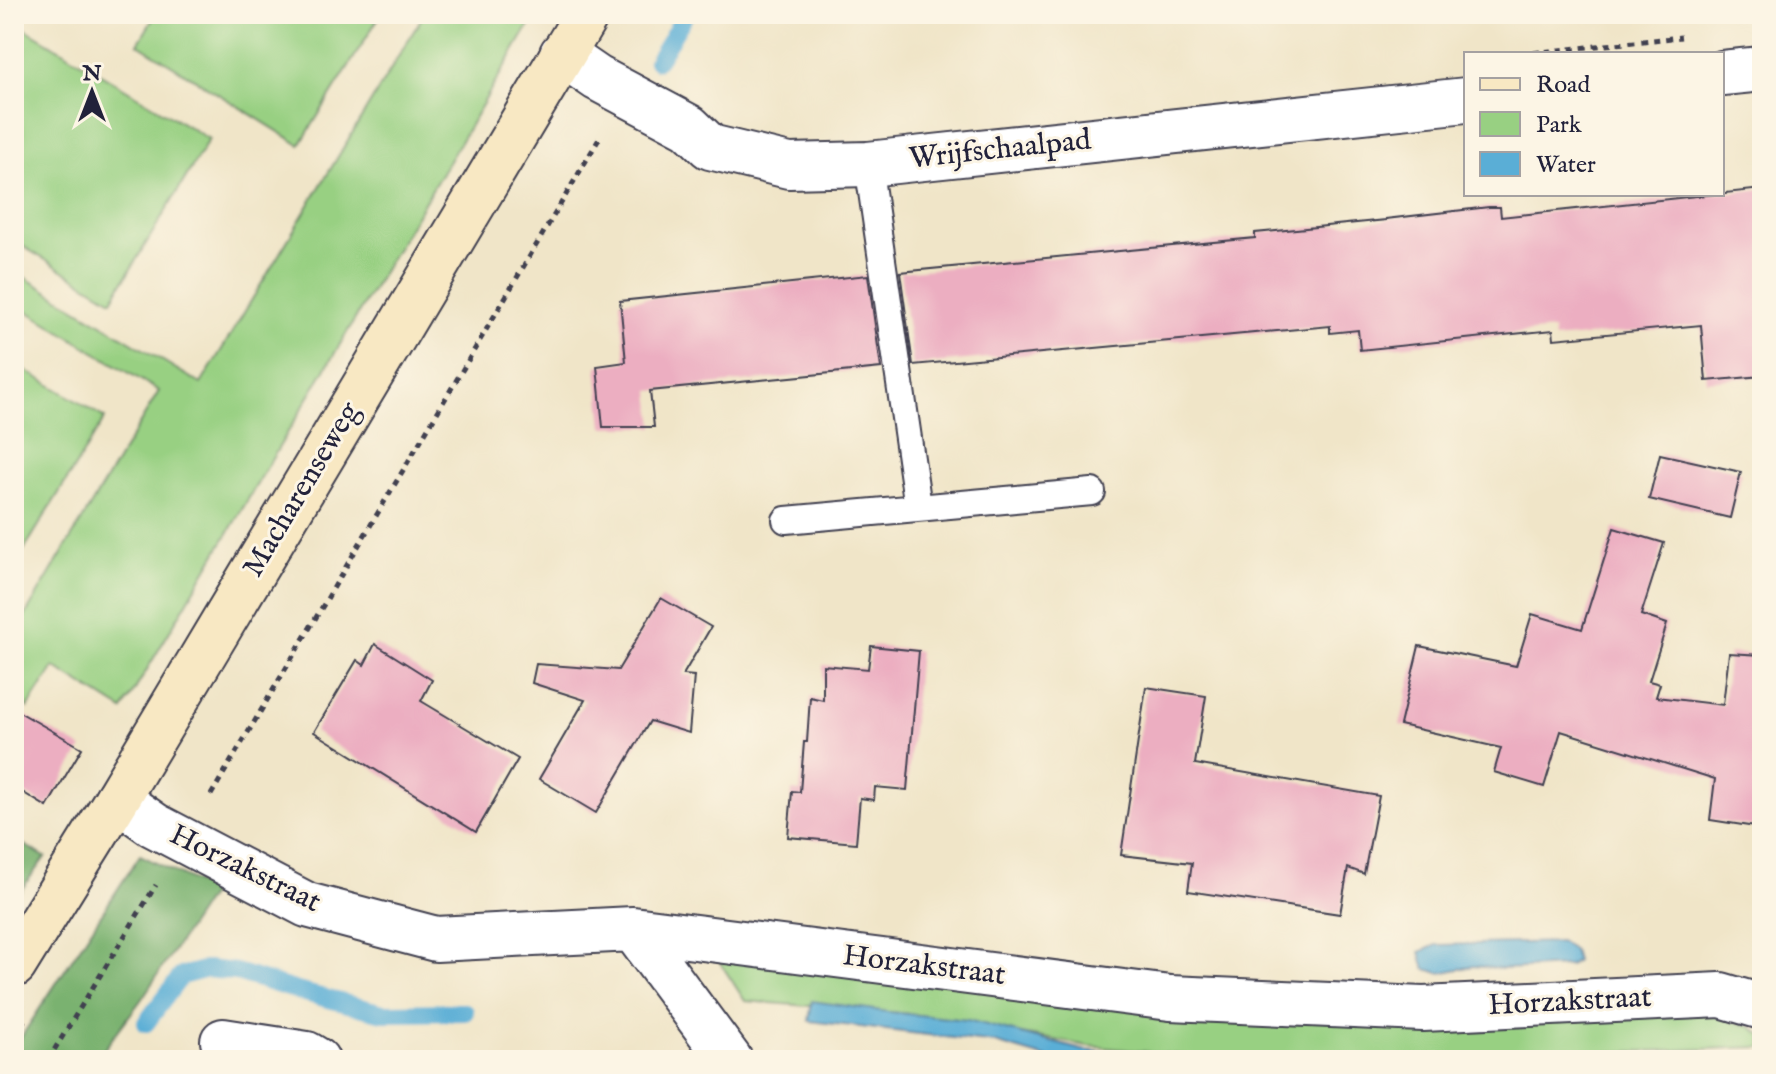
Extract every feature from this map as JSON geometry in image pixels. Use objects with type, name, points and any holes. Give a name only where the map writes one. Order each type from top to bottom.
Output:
[{"type":"street","name":"Macharenseweg","points":[[14,965],[117,799],[587,14]]},
{"type":"street","name":"Wrijfschaalpad","points":[[562,54],[597,78],[689,127],[710,147],[789,166],[868,164],[1464,100]]},
{"type":"street","points":[[1724,73],[1762,69]]},
{"type":"street","name":"Horzakstraat","points":[[117,799],[154,825],[307,905],[436,939],[633,929],[1170,998],[1423,1009],[1721,995],[1762,1007]]},
{"type":"street","points":[[633,929],[730,1060]]},
{"type":"street","points":[[223,1041],[307,1054],[317,1060]]},
{"type":"lane","points":[[868,164],[918,507]]},
{"type":"lane","points":[[786,520],[1092,492]]},
{"type":"path","points":[[1540,52],[1687,36]]},
{"type":"path","points":[[48,1060],[184,840],[626,93]]},
{"type":"green space","points":[[156,14],[381,14],[300,145],[138,44]]},
{"type":"green space","points":[[424,14],[536,14],[123,710],[54,667],[28,708],[14,698],[14,634],[159,391],[14,303],[14,271],[201,384]]},
{"type":"green space","points":[[14,22],[209,139],[112,300],[14,241]]},
{"type":"green space","points":[[22,368],[105,418],[14,566],[14,380]]},
{"type":"green space","points":[[14,839],[45,857],[14,900]]},
{"type":"green space","points":[[140,855],[213,891],[141,1000],[96,1060],[14,1060],[14,1048]]},
{"type":"green space","points":[[710,947],[1072,978],[1688,1007],[1751,1027],[1762,1035],[1762,1047],[1445,1058],[1230,1060],[1088,1046],[911,1014],[745,1001]]},
{"type":"water","points":[[1561,942],[1573,950],[1576,961],[1569,966],[1502,969],[1473,966],[1440,973],[1425,969],[1420,952],[1436,945]]},
{"type":"water","points":[[812,1001],[968,1020],[1082,1050],[1175,1060],[1053,1060],[995,1043],[809,1021]]},
{"type":"building","points":[[1762,189],[1762,376],[1706,381],[1701,325],[1554,339],[1553,330],[1360,350],[1358,330],[1330,333],[1330,326],[913,365],[900,272],[1255,238],[1255,233],[1489,207],[1500,207],[1501,217],[1697,196],[1724,196],[1724,193]]},
{"type":"building","points":[[868,275],[881,368],[650,391],[654,427],[603,427],[597,366],[626,362],[620,301]]},
{"type":"building","points":[[1660,454],[1741,472],[1730,518],[1649,499]]},
{"type":"building","points":[[1614,528],[1664,543],[1641,615],[1667,624],[1649,681],[1660,684],[1656,697],[1723,705],[1729,653],[1762,655],[1762,828],[1710,820],[1715,779],[1561,731],[1544,787],[1494,772],[1501,748],[1400,725],[1419,646],[1516,666],[1532,614],[1582,629]]},
{"type":"building","points":[[661,598],[711,627],[683,675],[694,676],[689,733],[650,721],[596,813],[539,779],[585,700],[532,683],[536,664],[618,670]]},
{"type":"building","points":[[375,644],[432,680],[421,701],[518,759],[476,832],[314,732],[357,660],[364,665]]},
{"type":"building","points":[[871,646],[919,651],[907,790],[875,787],[874,800],[860,798],[856,843],[788,837],[792,791],[800,792],[810,697],[823,700],[823,665],[868,669]]},
{"type":"building","points":[[1146,687],[1206,696],[1195,764],[1379,796],[1364,874],[1348,868],[1340,914],[1188,891],[1192,863],[1121,855]]},
{"type":"building","points":[[14,709],[82,748],[47,807],[14,787]]},
{"type":"waterway","points":[[657,61],[686,14]]},
{"type":"waterway","points":[[146,1023],[181,976],[207,969],[236,972],[383,1013],[465,1012]]}]
